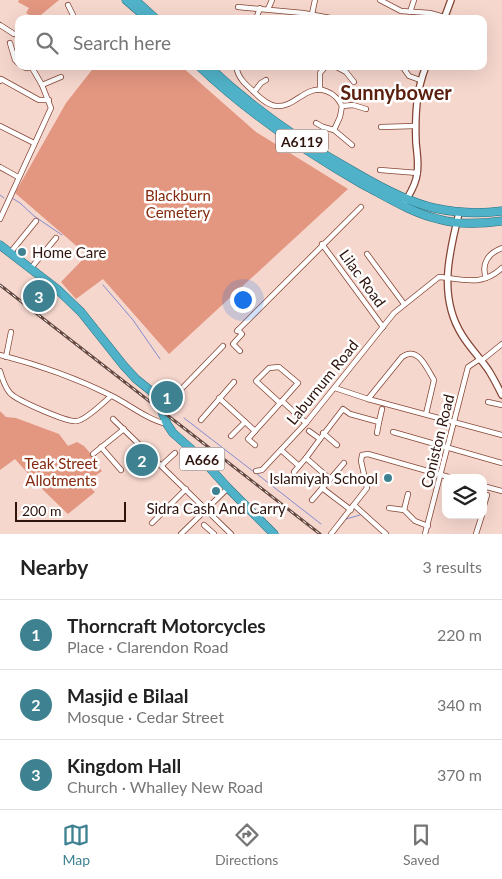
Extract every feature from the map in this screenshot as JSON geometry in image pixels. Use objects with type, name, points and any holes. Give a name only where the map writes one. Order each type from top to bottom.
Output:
[{"type":"highway","points":[[126,0],[143,15]]},
{"type":"highway","points":[[135,0],[152,15]]},
{"type":"highway","name":"A6119","points":[[203,70],[232,97],[285,137],[327,164],[403,207],[439,220],[457,223],[502,221]]},
{"type":"highway","name":"A6119","points":[[213,70],[262,112],[288,131],[382,188],[433,208],[459,213],[502,211]]},
{"type":"highway","name":"A666","points":[[0,245],[31,268],[81,312],[124,366],[158,399],[167,424],[173,433],[199,456],[274,534]]},
{"type":"street","points":[[268,10],[272,0]]},
{"type":"street","points":[[312,14],[314,0]]},
{"type":"street","points":[[380,0],[397,10],[436,15]]},
{"type":"street","points":[[410,12],[414,0]]},
{"type":"street","points":[[445,15],[451,0]]},
{"type":"street","points":[[68,5],[73,15]]},
{"type":"street","points":[[238,6],[317,15]]},
{"type":"street","points":[[257,15],[260,8]]},
{"type":"street","points":[[0,25],[14,34]]},
{"type":"street","points":[[10,43],[15,60]]},
{"type":"street","points":[[0,219],[50,108],[49,100],[34,70]]},
{"type":"street","points":[[237,70],[243,83],[270,104],[282,106],[306,92],[320,89],[333,94],[339,99],[342,106],[340,117],[334,130]]},
{"type":"street","points":[[320,89],[320,73],[323,70]]},
{"type":"street","points":[[343,70],[355,82]]},
{"type":"street","points":[[405,70],[409,76],[420,80]]},
{"type":"street","points":[[403,207],[415,184],[418,173],[415,126],[416,100],[424,70]]},
{"type":"street","points":[[42,85],[61,77]]},
{"type":"street","points":[[0,81],[1,79],[39,100],[49,100]]},
{"type":"street","points":[[254,92],[260,81],[266,80]]},
{"type":"street","points":[[342,106],[353,105],[366,109]]},
{"type":"street","points":[[316,123],[334,130],[352,145]]},
{"type":"street","points":[[0,126],[34,143]]},
{"type":"street","points":[[381,127],[415,126]]},
{"type":"street","points":[[0,167],[18,176]]},
{"type":"street","points":[[380,170],[418,173]]},
{"type":"street","points":[[240,351],[233,344],[242,334],[238,331],[322,244],[361,207]]},
{"type":"street","points":[[459,213],[447,278],[447,297],[461,334],[499,383],[502,395]]},
{"type":"street","points":[[10,253],[36,221]]},
{"type":"street","points":[[31,268],[56,238]]},
{"type":"street","name":"Lilac Road","points":[[322,244],[383,327]]},
{"type":"street","points":[[486,278],[484,263],[490,254],[502,248]]},
{"type":"street","points":[[368,254],[404,304]]},
{"type":"street","points":[[447,278],[472,281],[492,276],[502,268]]},
{"type":"street","name":"Laburnum Road","points":[[256,471],[262,470],[306,423],[394,313],[439,277],[447,278]]},
{"type":"street","points":[[6,357],[11,332]]},
{"type":"street","name":"Coniston Road","points":[[426,534],[468,367],[502,344]]},
{"type":"street","points":[[162,409],[223,346]]},
{"type":"street","points":[[368,398],[402,358],[409,354],[414,354],[420,357],[434,380],[426,414]]},
{"type":"street","points":[[0,355],[31,363],[74,379],[111,396],[155,420],[167,424]]},
{"type":"street","points":[[254,445],[248,439],[255,431],[281,402],[298,383],[279,367],[269,368],[256,381],[281,402],[306,423]]},
{"type":"street","points":[[0,371],[10,392],[17,399],[74,421],[82,419],[111,396]]},
{"type":"street","points":[[201,420],[234,382]]},
{"type":"street","points":[[335,388],[502,435]]},
{"type":"street","points":[[219,398],[255,431]]},
{"type":"street","points":[[488,402],[502,405]]},
{"type":"street","points":[[294,472],[343,409],[350,414],[379,422]]},
{"type":"street","points":[[377,433],[382,409]]},
{"type":"street","points":[[113,419],[231,534]]},
{"type":"street","points":[[231,436],[245,422]]},
{"type":"street","points":[[93,454],[124,430]]},
{"type":"street","points":[[309,431],[320,439]]},
{"type":"street","points":[[393,432],[502,463]]},
{"type":"street","points":[[323,433],[337,445]]},
{"type":"street","points":[[101,447],[121,470]]},
{"type":"street","points":[[281,450],[299,466]]},
{"type":"street","points":[[162,465],[175,453]]},
{"type":"street","points":[[332,534],[367,488],[361,461],[362,455],[368,454],[441,475]]},
{"type":"street","points":[[306,458],[330,479]]},
{"type":"street","points":[[312,500],[344,463]]},
{"type":"street","points":[[487,487],[502,491]]},
{"type":"street","points":[[181,534],[228,488]]},
{"type":"street","points":[[322,488],[351,510]]},
{"type":"street","points":[[152,522],[186,489]]},
{"type":"street","points":[[404,510],[408,494]]},
{"type":"street","points":[[354,506],[386,534]]},
{"type":"street","points":[[389,508],[404,510],[415,522],[428,526]]},
{"type":"street","points":[[476,534],[481,519]]},
{"type":"street","points":[[204,525],[214,534]]},
{"type":"street","points":[[221,534],[226,529]]},
{"type":"street","points":[[205,534],[209,530]]},
{"type":"green space","points":[[19,0],[59,0],[41,15],[29,15],[26,13],[29,8],[18,2]]},
{"type":"green space","name":"Blackburn Cemetery","points":[[92,70],[186,70],[256,132],[348,189],[169,354],[103,279],[76,299],[61,282],[87,255],[15,193],[66,103]]},
{"type":"green space","name":"Teak Street Allotments","points":[[0,411],[6,417],[16,418],[59,434],[68,446],[77,442],[84,446],[102,471],[85,483],[95,492],[68,514],[15,459],[0,470]]},
{"type":"waterway","points":[[0,195],[4,198]]},
{"type":"waterway","points":[[12,198],[62,235]]},
{"type":"waterway","points":[[103,285],[133,320],[160,359]]},
{"type":"waterway","points":[[184,418],[254,472]]},
{"type":"waterway","points":[[257,474],[321,524]]},
{"type":"waterway","points":[[346,519],[360,515]]},
{"type":"railway","points":[[0,285],[320,534]]},
{"type":"place","name":"Home Care","points":[[22,252]]},
{"type":"place","name":"Kingdom Hall","points":[[39,296]]},
{"type":"place","name":"Thorncraft Motorcycles","points":[[167,397]]},
{"type":"place","name":"Masjid e Bilaal","points":[[142,460]]},
{"type":"place","name":"Islamiyah School","points":[[388,478]]},
{"type":"place","name":"Sidra Cash And Carry","points":[[216,491]]},
{"type":"district","name":"Sunnybower","points":[[396,92]]}]
